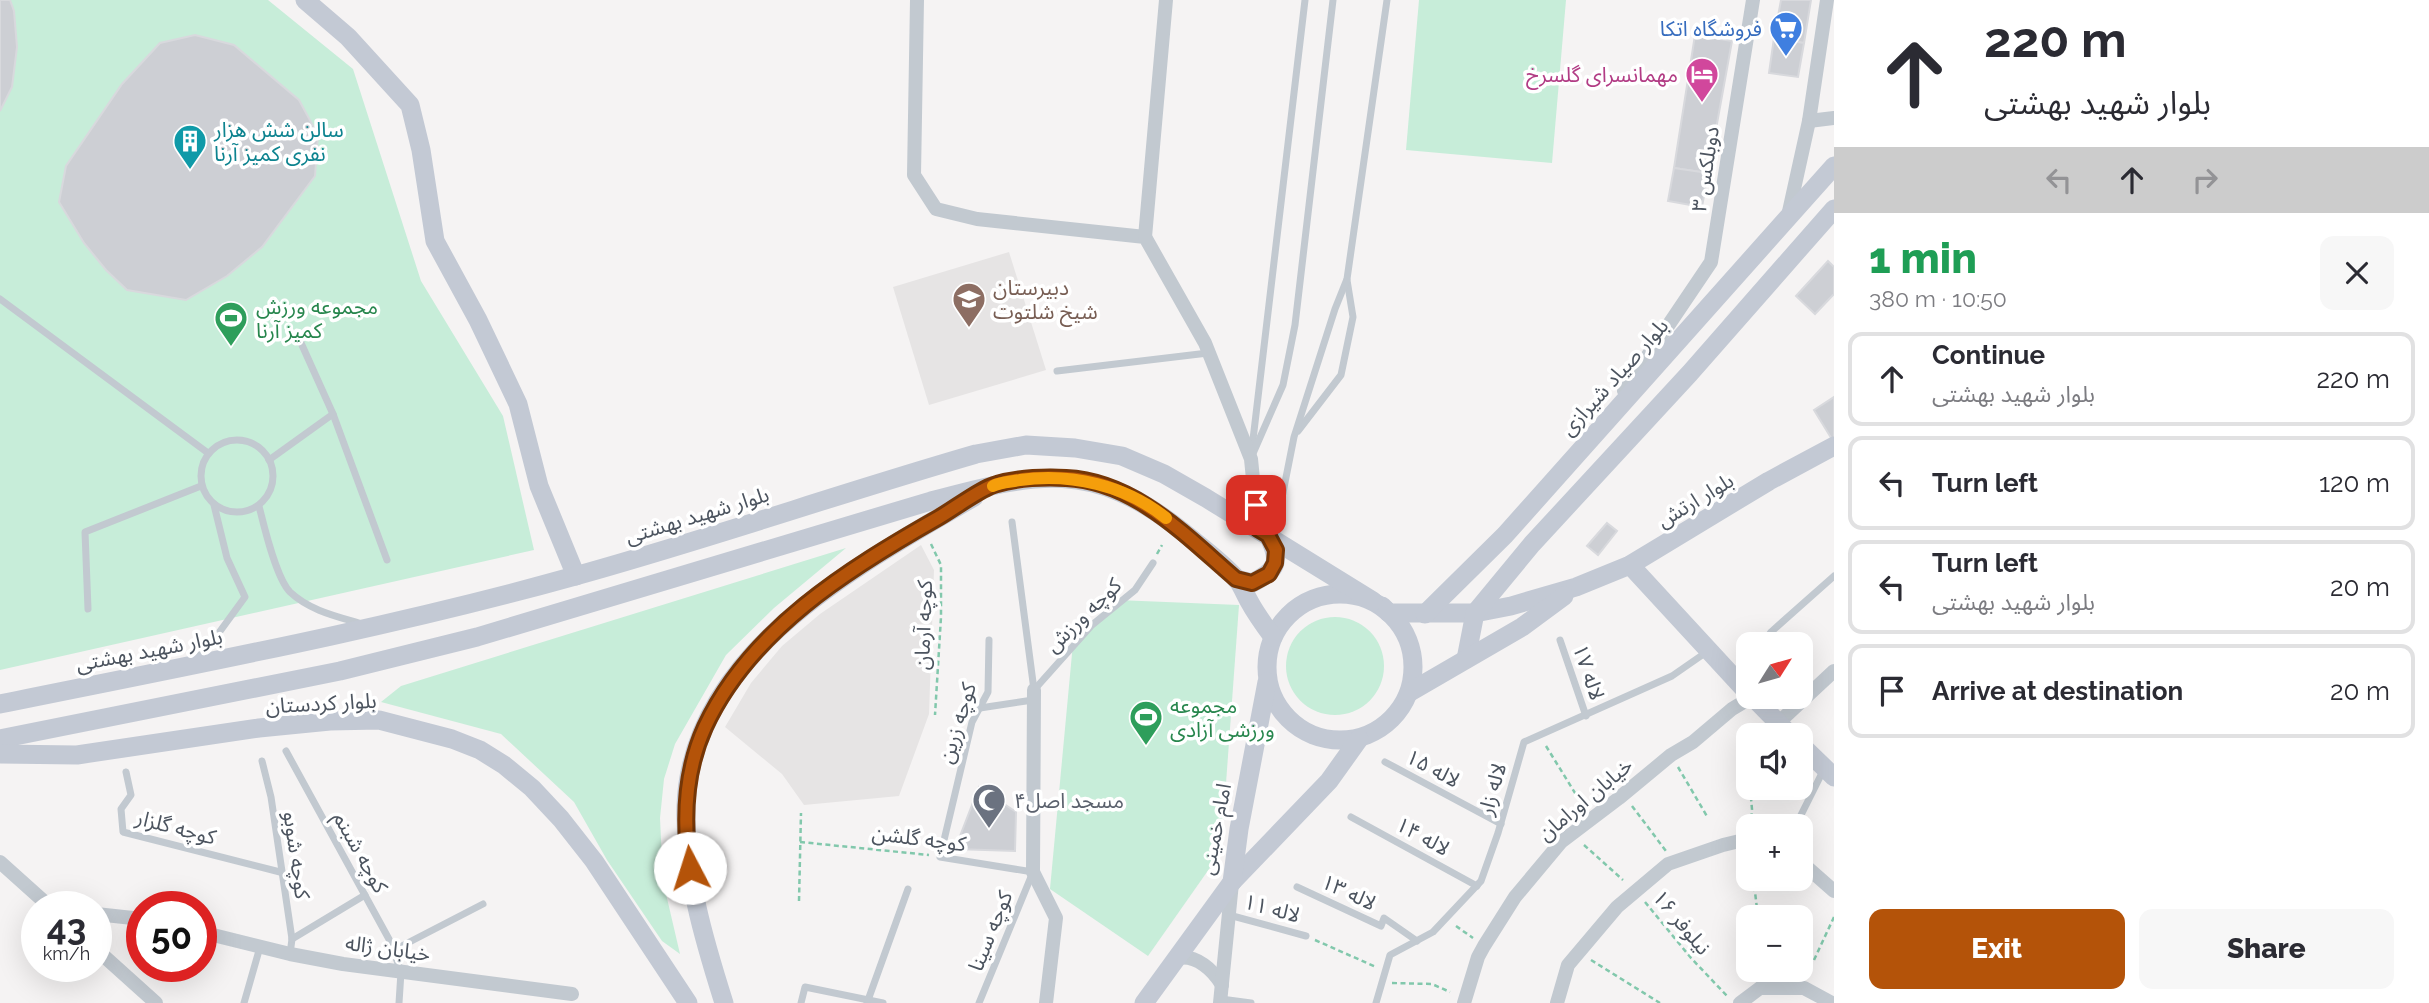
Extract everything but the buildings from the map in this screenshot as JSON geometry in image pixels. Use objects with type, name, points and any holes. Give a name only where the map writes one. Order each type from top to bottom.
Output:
[{"type":"main road","points":[[304,0],[348,37],[410,105],[421,150],[435,241],[478,320],[518,404],[539,486],[576,576]]},
{"type":"main road","name":"بلوار صیاد شیرازی","points":[[1425,614],[1505,535],[1834,166]]},
{"type":"main road","points":[[1466,659],[1475,613],[1532,544],[1729,330],[1834,209]]},
{"type":"main road","points":[[1788,217],[1808,240]]},
{"type":"main road","points":[[1704,311],[1729,330]]},
{"type":"main road","points":[[1600,427],[1622,446]]},
{"type":"main road","name":"بلوار شهید بهشتی","points":[[0,704],[373,627],[576,576],[964,457],[1026,445],[1075,448],[1122,456],[1164,474],[1267,534],[1378,604]]},
{"type":"main road","name":"بلوار ارتش","points":[[1576,587],[1630,565],[1769,481],[1834,446]]},
{"type":"main road","points":[[0,739],[340,671],[477,637],[996,484],[1037,478],[1069,478],[1101,485],[1160,514],[1236,579],[1259,620],[1273,637]]},
{"type":"main road","points":[[724,1003],[710,958],[687,849],[686,805],[689,775],[709,719],[738,671],[765,641],[809,603],[891,545],[996,484]]},
{"type":"main road","points":[[1236,579],[1252,583],[1269,574],[1275,563],[1276,550],[1267,534]]},
{"type":"main road","points":[[1630,565],[1708,650],[1736,676]]},
{"type":"main road","points":[[1378,604],[1399,623],[1410,645],[1414,668],[1410,692],[1399,713],[1381,729],[1359,739],[1335,741],[1301,729],[1291,722],[1276,704],[1268,681],[1267,659],[1273,637],[1286,617],[1305,602],[1327,594],[1351,594],[1378,604],[1390,613],[1475,613],[1511,606],[1576,587]]},
{"type":"main road","points":[[1410,692],[1522,627],[1576,587]]},
{"type":"main road","name":"امام خمینی","points":[[1144,1003],[1232,882],[1239,829],[1268,681]]},
{"type":"main road","points":[[1767,709],[1779,723]]},
{"type":"main road","name":"بلوار کردستان","points":[[0,754],[77,755],[330,721],[379,720],[452,739],[480,750],[504,765],[532,788],[561,819],[601,872],[688,1003]]},
{"type":"main road","points":[[1232,882],[1329,781],[1359,739]]},
{"type":"main road","points":[[1813,757],[1829,773]]},
{"type":"street","points":[[917,0],[914,174],[936,209],[977,219],[1145,237]]},
{"type":"street","points":[[1166,0],[1145,237],[1209,353],[1251,459],[1267,534]]},
{"type":"street","name":"دوبلکس ۳","points":[[1688,296],[1711,261],[1754,0]]},
{"type":"street","points":[[1788,217],[1809,121],[1828,0]]},
{"type":"street","points":[[1809,121],[1834,118]]},
{"type":"street","points":[[1600,427],[1688,296],[1704,311]]},
{"type":"street","points":[[1789,723],[1834,671]]},
{"type":"street","points":[[1034,695],[1033,872],[1056,918],[1046,1003]]},
{"type":"street","name":"خیابان اورامان","points":[[1465,1000],[1484,946],[1515,897],[1560,842],[1671,755],[1693,742],[1736,704]]},
{"type":"street","points":[[1557,1003],[1568,965],[1617,907],[1668,864],[1736,842]]},
{"type":"street","points":[[0,862],[32,891]]},
{"type":"street","points":[[1813,873],[1834,891]]},
{"type":"street","points":[[1221,996],[1232,882]]},
{"type":"street","name":"خیابان ژاله","points":[[217,936],[290,954],[571,999]]},
{"type":"street","points":[[1178,958],[1191,959],[1205,965],[1221,996]]},
{"type":"street","points":[[112,963],[156,1003]]},
{"type":"street","points":[[1741,1003],[1760,988],[1804,988],[1832,1003]]},
{"type":"street","points":[[145,992],[172,1003]]},
{"type":"lane","points":[[1251,459],[1306,0]]},
{"type":"lane","points":[[1251,459],[1283,385],[1295,325],[1333,0]]},
{"type":"lane","points":[[1267,534],[1294,437],[1347,279],[1387,0]]},
{"type":"lane","points":[[1294,437],[1341,375],[1353,317],[1347,279]]},
{"type":"lane","points":[[0,299],[208,453]]},
{"type":"lane","points":[[297,334],[333,414],[387,560]]},
{"type":"lane","points":[[1057,370],[1209,353]]},
{"type":"lane","points":[[269,460],[333,414]]},
{"type":"lane","points":[[227,441],[251,443],[262,450],[269,460],[273,472],[272,485],[268,496],[259,506],[248,512],[236,513],[214,505],[206,497],[201,486],[202,463],[208,453],[217,446],[227,441]]},
{"type":"lane","points":[[88,609],[85,532],[201,486]]},
{"type":"lane","points":[[191,665],[245,597],[228,558],[214,505]]},
{"type":"lane","points":[[259,506],[271,552],[289,591],[323,613],[373,627]]},
{"type":"lane","points":[[980,708],[1034,695],[1012,522]]},
{"type":"lane","name":"کوچه ورزش","points":[[1034,695],[1092,625],[1135,590],[1153,563]]},
{"type":"lane","points":[[1771,632],[1834,576]]},
{"type":"lane","points":[[1827,584],[1834,592]]},
{"type":"lane","name":"کوچه زرین","points":[[940,856],[972,722],[988,692],[989,640]]},
{"type":"lane","name":"لاله ۱۷","points":[[1560,640],[1586,716]]},
{"type":"lane","name":"لاله زار","points":[[1376,1003],[1390,955],[1433,932],[1481,881],[1501,824],[1524,742],[1672,676],[1708,650]]},
{"type":"lane","name":"کوچه شبنم","points":[[286,751],[394,950],[401,972]]},
{"type":"lane","name":"کوچه شوبو","points":[[261,761],[271,797],[292,939],[290,954]]},
{"type":"lane","name":"لاله ۱۵","points":[[1385,762],[1501,824]]},
{"type":"lane","name":"کوچه گلزار","points":[[126,772],[131,795],[121,809],[123,832],[280,872]]},
{"type":"lane","points":[[1802,814],[1829,773]]},
{"type":"lane","name":"لاله ۱۴","points":[[1351,817],[1477,886]]},
{"type":"lane","name":"کوچه گلشن","points":[[940,856],[1033,872]]},
{"type":"lane","name":"کوچه سینا","points":[[979,1003],[1033,872]]},
{"type":"lane","name":"لاله ۱۳","points":[[1297,887],[1381,926],[1384,918],[1417,941]]},
{"type":"lane","points":[[868,1001],[908,890]]},
{"type":"lane","points":[[292,939],[365,895]]},
{"type":"lane","points":[[394,950],[484,904]]},
{"type":"lane","name":"لاله ۱۱","points":[[1229,915],[1306,936]]},
{"type":"lane","points":[[244,1003],[260,947]]},
{"type":"lane","points":[[399,1003],[401,972]]},
{"type":"lane","points":[[801,1003],[805,987],[883,1003]]},
{"type":"lane","points":[[1221,996],[1251,1003]]},
{"type":"path","name":"کوچه آرمان","points":[[928,538],[941,565],[935,715]]},
{"type":"path","points":[[1539,735],[1591,818]]},
{"type":"path","points":[[1671,755],[1708,818]]},
{"type":"path","points":[[1623,795],[1674,862]]},
{"type":"path","points":[[799,901],[801,813]]},
{"type":"path","name":"نیلوفر ۱۶","points":[[1571,834],[1635,891],[1691,958],[1734,1003]]},
{"type":"path","name":"کوچه گلشن","points":[[800,842],[940,856]]},
{"type":"path","points":[[1814,960],[1834,917]]},
{"type":"path","points":[[1446,919],[1484,946]]},
{"type":"path","points":[[1306,936],[1385,971]]},
{"type":"path","points":[[1580,952],[1660,1003]]},
{"type":"path","points":[[1382,982],[1432,984],[1465,1000]]},
{"type":"shaded area","name":"دبیرستان شیخ شلتوت","points":[[1009,252],[1046,370],[929,405],[893,287]]},
{"type":"shaded area","points":[[921,545],[934,570],[929,714],[899,796],[804,805],[782,774],[725,727],[751,683],[782,646],[820,614]]},
{"type":"green space","name":"مجموعه ورزش کمیز آرنا","points":[[0,0],[268,0],[353,69],[421,281],[503,416],[534,550],[0,670]]},
{"type":"green space","points":[[1419,0],[1566,0],[1552,163],[1406,150]]},
{"type":"green space","points":[[846,548],[774,608],[726,655],[675,744],[664,779],[660,818],[663,881],[680,954],[662,941],[607,860],[574,802],[501,734],[381,702],[401,686]]},
{"type":"green space","name":"مجموعه ورزشی آزادی","points":[[1117,600],[1239,605],[1221,852],[1148,956],[1050,889],[1073,643]]},
{"type":"green space","points":[[1335,617],[1354,621],[1370,631],[1380,647],[1384,666],[1380,685],[1370,701],[1354,711],[1335,715],[1316,711],[1300,701],[1290,685],[1286,666],[1290,647],[1300,631],[1316,621]]},
{"type":"slow traffic","points":[[993,486],[1037,478],[1069,478],[1101,485],[1128,496],[1166,518]]},
{"type":"place","name":"فروشگاه اتکا","points":[[1786,58]]},
{"type":"place","name":"مهمانسرای گلسرخ","points":[[1702,104]]},
{"type":"place","name":"سالن شش هزار نفری کمیز آرنا","points":[[190,171]]},
{"type":"place","name":"دبیرستان شیخ شلتوت","points":[[969,329]]},
{"type":"place","name":"مجموعه ورزش کمیز آرنا","points":[[231,348]]},
{"type":"place","name":"مجموعه ورزشی آزادی","points":[[1146,747]]},
{"type":"place","name":"مسجد اصل۴","points":[[989,830]]},
{"type":"route","points":[[690,868],[686,805],[689,775],[705,728],[738,671],[765,641],[809,603],[891,545],[996,484],[1037,478],[1069,478],[1101,485],[1160,514],[1236,579],[1252,583],[1269,574],[1275,563],[1276,550],[1268,535],[1258,529],[1256,505]]}]
